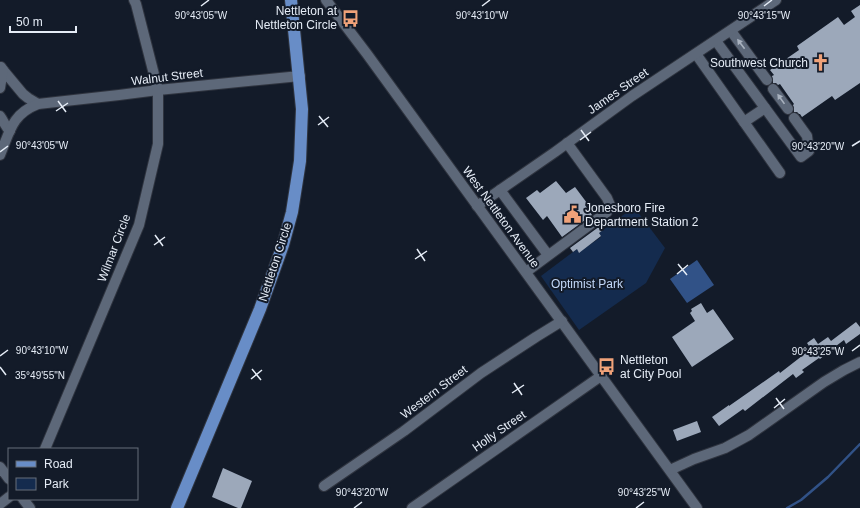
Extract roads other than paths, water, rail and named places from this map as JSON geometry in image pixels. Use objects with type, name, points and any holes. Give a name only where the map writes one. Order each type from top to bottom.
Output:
[{"type":"main road","name":"Nettleton Circle","points":[[177,508],[260,309],[283,245],[292,212],[300,160],[302,109],[293,1]]},
{"type":"street","name":"Wilmar Circle","points":[[45,448],[138,225],[158,144],[158,90],[134,0]]},
{"type":"street","name":"West Nettleton Avenue","points":[[326,0],[367,54],[695,505]]},
{"type":"street","name":"James Street","points":[[477,206],[567,144],[632,96],[776,0]]},
{"type":"street","points":[[731,31],[767,80]]},
{"type":"street","points":[[716,41],[801,157],[809,151],[807,136],[794,118]]},
{"type":"street","points":[[696,54],[780,173]]},
{"type":"street","points":[[0,88],[2,67]]},
{"type":"street","points":[[2,67],[23,94],[38,104]]},
{"type":"street","name":"Walnut Street","points":[[38,104],[300,76]]},
{"type":"street","points":[[774,89],[788,109]]},
{"type":"street","points":[[0,155],[14,121],[22,112],[38,104]]},
{"type":"street","points":[[744,122],[765,108]]},
{"type":"street","points":[[0,116],[5,123],[6,128],[10,131]]},
{"type":"street","points":[[526,272],[607,212],[610,205],[607,198],[567,144]]},
{"type":"street","points":[[500,190],[548,255]]},
{"type":"street","name":"Western Street","points":[[324,486],[404,431],[481,373],[562,321]]},
{"type":"street","points":[[670,470],[694,459],[725,448],[749,435],[824,382],[860,362]]},
{"type":"street","name":"Holly Street","points":[[412,508],[601,376]]},
{"type":"street","points":[[0,467],[8,478]]},
{"type":"street","points":[[0,504],[8,498]]},
{"type":"street","points":[[24,500],[30,508]]},
{"type":"waterway","points":[[787,508],[801,500],[828,477],[860,444]]},
{"type":"place","name":"Nettleton at Nettleton Circle","points":[[350,18]]},
{"type":"place","name":"Southwest Church","points":[[821,63]]},
{"type":"place","name":"Jonesboro Fire Department Station 2","points":[[572,215]]},
{"type":"place","name":"Nettleton at City Pool","points":[[607,367]]},
{"type":"park label","name":"Optimist Park","points":[[587,284]]}]
